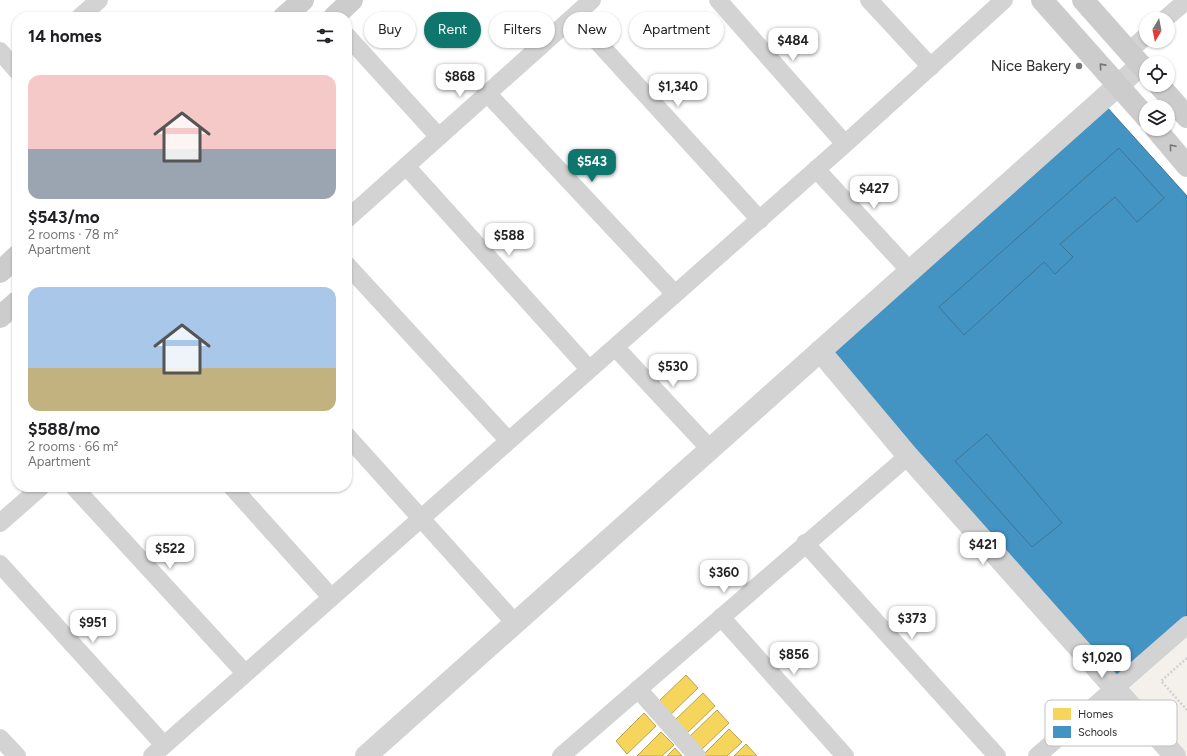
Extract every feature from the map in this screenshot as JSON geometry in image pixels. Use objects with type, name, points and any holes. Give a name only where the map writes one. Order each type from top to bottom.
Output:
[{"type":"main road","points":[[290,12],[303,0]]},
{"type":"main road","points":[[339,12],[352,0]]},
{"type":"main road","points":[[1042,0],[1139,109]]},
{"type":"main road","points":[[1083,0],[1138,62]]},
{"type":"main road","points":[[1165,92],[1187,117]]},
{"type":"main road","points":[[1162,136],[1187,166]]},
{"type":"main road","points":[[0,272],[12,261]]},
{"type":"main road","points":[[0,316],[12,306]]},
{"type":"street","points":[[86,12],[99,0]]},
{"type":"street","points":[[578,12],[592,0]]},
{"type":"street","points":[[718,0],[845,144]]},
{"type":"street","points":[[869,0],[931,67]]},
{"type":"street","points":[[0,564],[158,750],[508,440],[760,220],[1004,0]]},
{"type":"street","points":[[1173,12],[1186,0]]},
{"type":"street","points":[[352,214],[563,26]]},
{"type":"street","points":[[352,41],[439,137]]},
{"type":"street","points":[[603,48],[760,220]]},
{"type":"street","points":[[373,754],[515,623],[1119,85],[1138,62],[1142,48]]},
{"type":"street","points":[[0,51],[12,65]]},
{"type":"street","points":[[487,93],[675,294]]},
{"type":"street","points":[[406,166],[589,369]]},
{"type":"street","points":[[816,169],[910,271]]},
{"type":"street","points":[[352,270],[508,440]]},
{"type":"street","points":[[615,347],[710,449]]},
{"type":"street","points":[[820,351],[908,456],[1124,700]]},
{"type":"street","points":[[352,442],[515,623]]},
{"type":"street","points":[[561,756],[805,543],[908,456]]},
{"type":"street","points":[[0,522],[35,492]]},
{"type":"street","points":[[79,492],[245,673]]},
{"type":"street","points":[[236,492],[331,597]]},
{"type":"street","points":[[805,543],[997,756]]},
{"type":"street","points":[[721,617],[845,756]]},
{"type":"street","points":[[1101,700],[1187,625]]},
{"type":"street","points":[[638,689],[697,756]]},
{"type":"street","points":[[0,738],[17,756]]},
{"type":"street","points":[[1037,756],[1048,746]]},
{"type":"street","points":[[1166,746],[1175,756]]},
{"type":"path","points":[[1187,658],[1161,682],[1187,710]]},
{"type":"shaded area","points":[[1187,625],[1187,756],[1175,756],[1166,746],[1177,746],[1177,700],[1124,700],[1114,689]]},
{"type":"building: Homes","points":[[686,675],[698,688],[669,716],[657,703]]},
{"type":"building: Homes","points":[[703,693],[715,706],[686,734],[674,721]]},
{"type":"building: Homes","points":[[717,710],[729,723],[700,751],[688,738]]},
{"type":"building: Homes","points":[[644,713],[656,726],[627,754],[616,741]]},
{"type":"building: Homes","points":[[729,729],[742,742],[727,756],[702,756]]},
{"type":"building: Homes","points":[[661,732],[674,745],[662,756],[637,756]]},
{"type":"building: Homes","points":[[746,744],[757,756],[734,756]]},
{"type":"building: Homes","points":[[675,748],[682,756],[667,756]]},
{"type":"building: Schools","points":[[1106,106],[1187,196],[1187,615],[1115,684],[820,351]]},
{"type":"building: Schools","points":[[1119,148],[1164,198],[1137,222],[1115,197],[1060,244],[1073,257],[1055,274],[1044,262],[964,335],[939,307]]},
{"type":"building: Schools","points":[[987,434],[1062,523],[1032,547],[955,461]]},
{"type":"place","name":"Nice Bakery","points":[[1079,66]]}]
